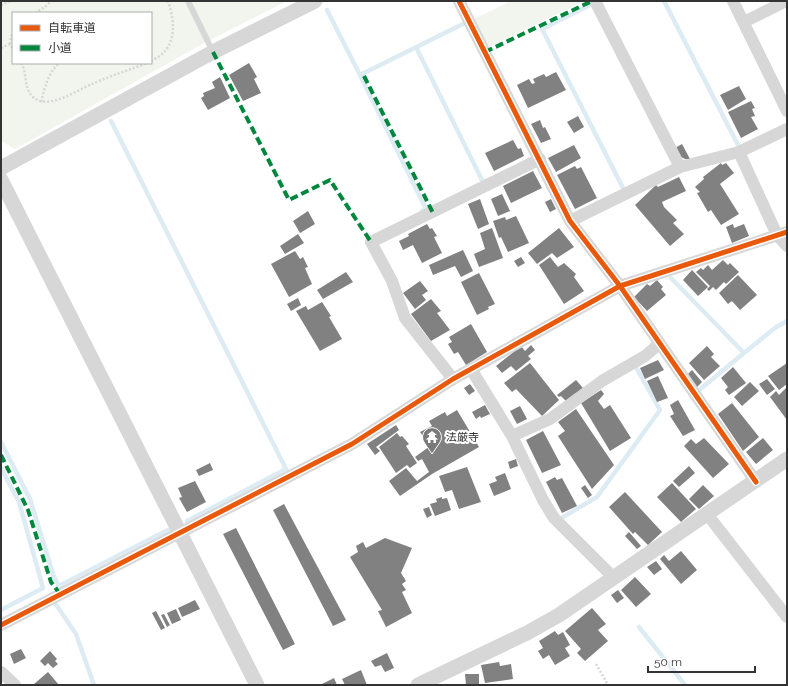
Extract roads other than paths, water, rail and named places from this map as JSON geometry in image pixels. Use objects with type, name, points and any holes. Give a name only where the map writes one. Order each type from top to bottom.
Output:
[{"type":"street","points":[[1,168],[213,52],[315,1]]},
{"type":"street","points":[[459,1],[570,221],[620,286],[756,482]]},
{"type":"street","points":[[595,1],[680,167]]},
{"type":"street","points":[[733,1],[787,111]]},
{"type":"street","points":[[744,22],[786,1]]},
{"type":"street","points":[[570,221],[680,167],[739,152],[787,128]]},
{"type":"street","points":[[739,152],[782,233],[787,246]]},
{"type":"street","points":[[453,379],[405,318],[392,281],[371,242],[540,159]]},
{"type":"street","points":[[1,180],[257,685]]},
{"type":"street","points":[[1,625],[352,444],[453,379],[620,286],[782,233]]},
{"type":"street","points":[[512,436],[550,419],[602,381],[645,356],[659,344]]},
{"type":"street","points":[[471,369],[512,436],[543,500],[554,518],[614,578]]},
{"type":"street","points":[[418,685],[527,633],[559,615],[672,537],[756,482],[787,459]]},
{"type":"street","points":[[707,514],[787,617]]},
{"type":"street","points":[[1,672],[15,685]]},
{"type":"lane","points":[[188,1],[213,52]]},
{"type":"waterway","points":[[591,1],[592,4],[542,29],[624,190]]},
{"type":"waterway","points":[[664,1],[738,145]]},
{"type":"waterway","points":[[327,10],[360,75]]},
{"type":"waterway","points":[[422,211],[426,209],[360,75],[465,23]]},
{"type":"waterway","points":[[416,47],[483,182]]},
{"type":"waterway","points":[[111,121],[286,469],[187,521]]},
{"type":"waterway","points":[[671,278],[744,353],[698,391]]},
{"type":"waterway","points":[[744,353],[775,328],[787,321]]},
{"type":"waterway","points":[[563,517],[597,497],[660,410],[637,369]]},
{"type":"waterway","points":[[1,442],[30,499],[54,577],[59,586],[168,530]]},
{"type":"waterway","points":[[1,468],[19,502],[43,588],[1,610]]},
{"type":"waterway","points":[[55,603],[76,634],[94,685]]},
{"type":"waterway","points":[[639,627],[685,685]]},
{"type":"place","name":"法厳寺","points":[[432,454]]}]
